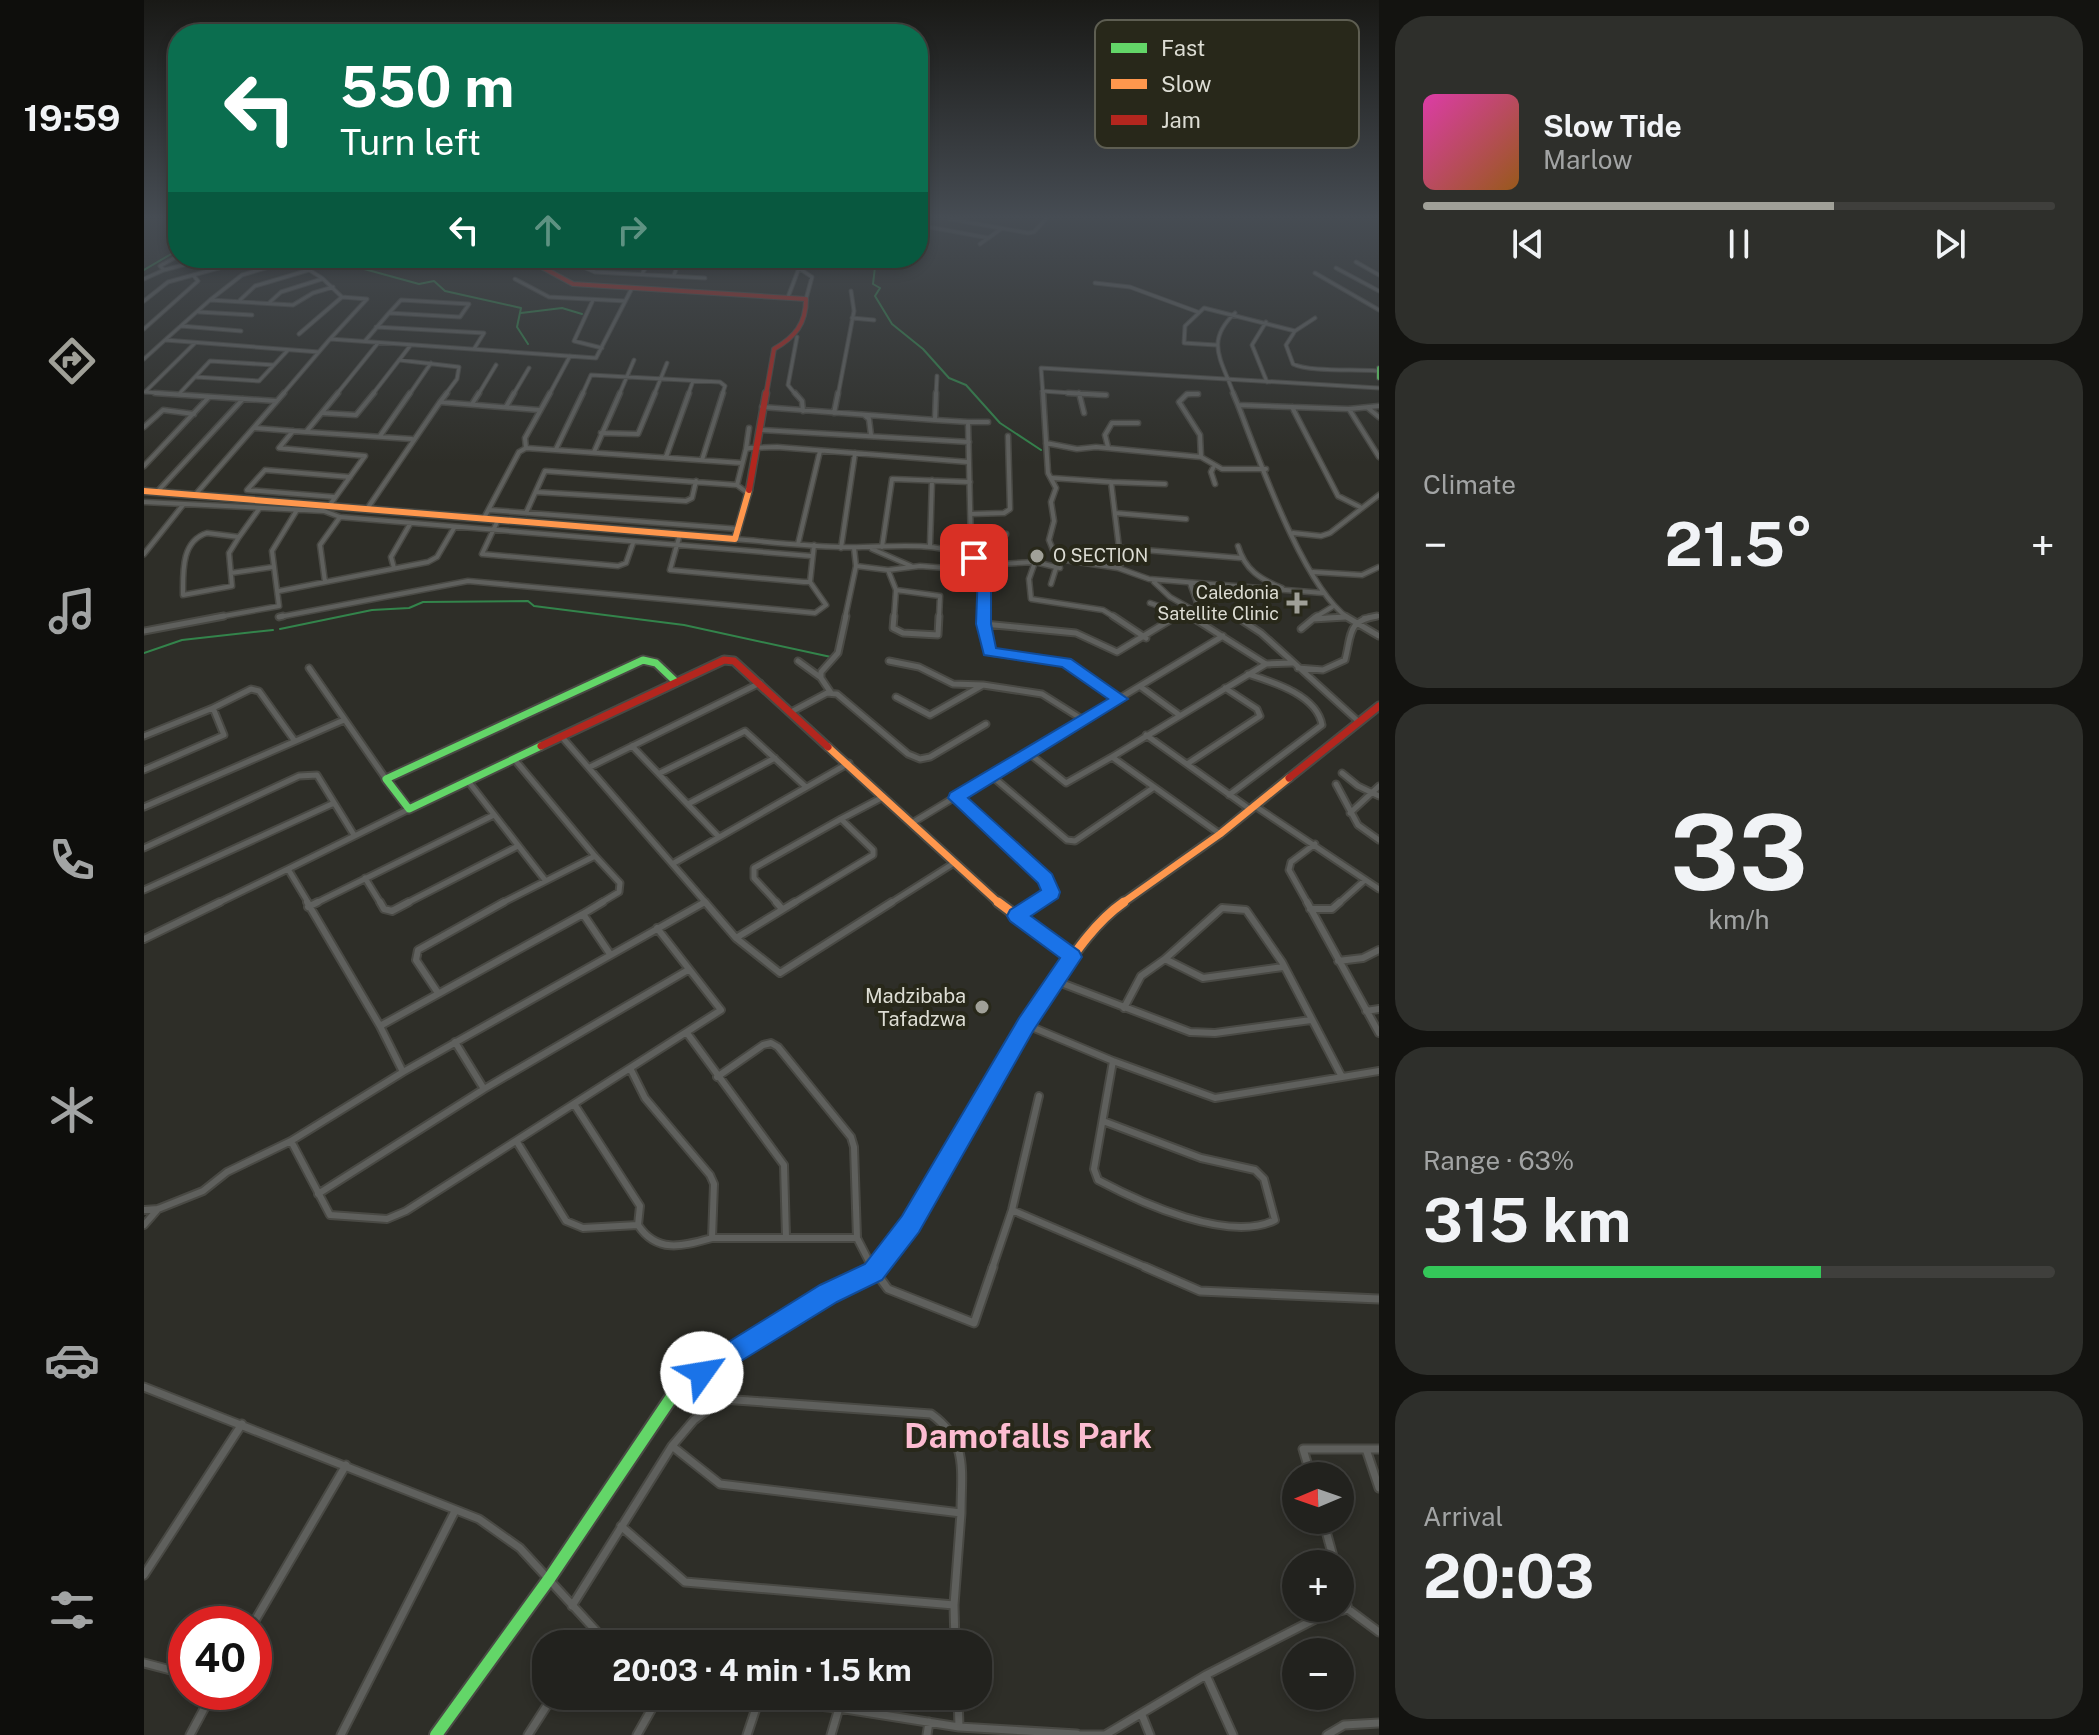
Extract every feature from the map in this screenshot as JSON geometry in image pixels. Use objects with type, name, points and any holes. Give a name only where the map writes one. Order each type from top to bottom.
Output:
[{"type":"street","points":[[144,329],[177,300]]},
{"type":"street","points":[[146,355],[210,300],[293,305],[301,300]]},
{"type":"street","points":[[269,303],[272,300]]},
{"type":"street","points":[[299,334],[339,300]]},
{"type":"street","points":[[195,495],[366,300]]},
{"type":"street","points":[[365,342],[376,327],[401,300],[469,304],[460,317],[389,313]]},
{"type":"street","points":[[330,339],[596,358],[602,348],[625,301],[593,300],[574,341],[602,348]]},
{"type":"street","points":[[803,411],[802,401],[788,385],[797,337],[807,313],[806,300]]},
{"type":"street","points":[[834,413],[853,300]]},
{"type":"street","points":[[1165,300],[1198,312]]},
{"type":"street","points":[[1362,300],[1379,310]]},
{"type":"street","points":[[1216,345],[1184,343],[1185,326],[1198,312],[1211,307],[1295,331]]},
{"type":"street","points":[[198,312],[252,315]]},
{"type":"street","points":[[1235,313],[1221,326],[1216,345],[1274,497],[1332,607],[1379,636]]},
{"type":"street","points":[[852,318],[874,320]]},
{"type":"street","points":[[1315,318],[1295,331],[1286,351],[1297,367],[1378,372]]},
{"type":"street","points":[[1266,322],[1253,337],[1251,349],[1267,382]]},
{"type":"street","points":[[180,326],[241,331]]},
{"type":"street","points":[[376,327],[484,333],[474,349]]},
{"type":"street","points":[[735,539],[760,448],[762,407],[774,349],[797,337]]},
{"type":"street","points":[[165,340],[319,352]]},
{"type":"street","points":[[145,393],[196,343]]},
{"type":"street","points":[[306,432],[378,343]]},
{"type":"street","points":[[323,413],[356,415],[410,345]]},
{"type":"street","points":[[195,377],[259,381],[288,350]]},
{"type":"street","points":[[526,448],[525,438],[570,356]]},
{"type":"street","points":[[367,509],[412,439],[457,379],[459,367],[399,360]]},
{"type":"street","points":[[594,452],[634,360]]},
{"type":"street","points":[[179,394],[210,361],[274,365]]},
{"type":"street","points":[[380,436],[432,363]]},
{"type":"street","points":[[601,433],[638,434],[667,363]]},
{"type":"street","points":[[472,404],[496,365]]},
{"type":"street","points":[[506,407],[529,368]]},
{"type":"street","points":[[1051,584],[1060,565],[1049,540],[1054,521],[1051,502],[1056,488],[1048,473],[1041,368],[1379,388]]},
{"type":"street","points":[[556,449],[590,376],[720,382],[725,386],[702,460]]},
{"type":"street","points":[[935,420],[937,376]]},
{"type":"street","points":[[666,457],[693,381]]},
{"type":"street","points":[[1042,391],[1106,395]]},
{"type":"street","points":[[145,393],[276,401]]},
{"type":"street","points":[[1079,393],[1084,413]]},
{"type":"street","points":[[1198,394],[1187,394],[1179,402],[1191,415],[1202,442],[1201,457]]},
{"type":"street","points":[[144,466],[210,397]]},
{"type":"street","points":[[157,492],[243,399]]},
{"type":"street","points":[[440,402],[539,410]]},
{"type":"street","points":[[1238,405],[1349,409],[1379,406]]},
{"type":"street","points":[[762,407],[988,422]]},
{"type":"street","points":[[1292,407],[1338,496],[1360,507]]},
{"type":"street","points":[[1368,408],[1379,417]]},
{"type":"street","points":[[1349,409],[1379,457]]},
{"type":"street","points":[[144,427],[161,411],[194,414]]},
{"type":"street","points":[[864,415],[869,419],[871,435]]},
{"type":"street","points":[[966,555],[971,514],[968,422]]},
{"type":"street","points":[[1109,448],[1105,445],[1105,435],[1112,423],[1138,423]]},
{"type":"street","points":[[254,428],[412,439]]},
{"type":"street","points":[[737,485],[749,428]]},
{"type":"street","points":[[761,430],[969,442]]},
{"type":"street","points":[[293,431],[279,448],[365,456],[329,506]]},
{"type":"street","points":[[971,514],[1004,513],[1010,509],[1008,436]]},
{"type":"street","points":[[1046,443],[1077,449],[1109,448],[1201,457],[1213,468],[1266,471]]},
{"type":"street","points":[[487,514],[519,452],[526,448],[742,463]]},
{"type":"street","points":[[746,449],[968,462]]},
{"type":"street","points":[[798,544],[820,451]]},
{"type":"street","points":[[841,548],[855,453]]},
{"type":"street","points":[[1213,468],[1211,472],[1215,484]]},
{"type":"street","points":[[335,497],[247,490],[265,470],[350,477]]},
{"type":"street","points":[[526,513],[545,471],[737,485],[749,494]]},
{"type":"street","points":[[1052,478],[1165,484]]},
{"type":"street","points":[[882,547],[892,479],[970,482]]},
{"type":"street","points":[[930,545],[932,480]]},
{"type":"street","points":[[535,492],[686,501],[692,498],[696,481]]},
{"type":"street","points":[[1098,481],[1113,496]]},
{"type":"street","points":[[1111,482],[1120,548],[1121,564],[1118,568]]},
{"type":"street","points":[[144,491],[367,509],[526,513],[739,529]]},
{"type":"street","points":[[1293,533],[1321,536],[1330,533],[1379,495]]},
{"type":"street","points":[[144,502],[298,509],[410,524],[811,556]]},
{"type":"street","points":[[144,554],[183,505]]},
{"type":"street","points":[[240,537],[208,533],[198,537],[186,551],[183,595],[230,588],[229,553],[240,537],[259,509]]},
{"type":"street","points":[[144,631],[279,606],[272,551],[298,509]]},
{"type":"street","points":[[1115,513],[1186,519]]},
{"type":"street","points":[[487,514],[498,520],[841,548],[930,545],[966,555],[985,568]]},
{"type":"street","points":[[325,582],[320,545],[340,517]]},
{"type":"street","points":[[498,520],[482,551],[485,555],[622,566],[633,543]]},
{"type":"street","points":[[394,568],[391,557],[410,524]]},
{"type":"street","points":[[279,591],[434,560],[454,528]]},
{"type":"street","points":[[969,532],[1006,534]]},
{"type":"street","points":[[680,534],[670,570],[810,582]]},
{"type":"street","points":[[970,541],[1001,545]]},
{"type":"street","points":[[279,617],[468,581],[815,613],[826,605],[810,582],[814,545]]},
{"type":"street","points":[[1238,546],[1251,574],[1287,590]]},
{"type":"street","points":[[821,678],[821,672],[838,653],[856,566],[854,548]]},
{"type":"street","points":[[868,548],[911,566]]},
{"type":"street","points":[[1120,548],[1241,558]]},
{"type":"street","points":[[1058,559],[1118,568],[1149,579],[1196,609],[1239,616],[1320,693],[1359,722]]},
{"type":"street","points":[[856,566],[888,570],[911,566],[985,568],[1035,562],[1056,568]]},
{"type":"street","points":[[1035,562],[1029,579],[1031,599],[1103,610],[1146,638]]},
{"type":"street","points":[[231,573],[273,567]]},
{"type":"street","points":[[1312,572],[1362,575],[1379,567]]},
{"type":"street","points":[[985,568],[984,624],[989,652],[1066,663],[1120,699]]},
{"type":"street","points":[[888,570],[896,590],[893,628],[903,633],[938,635],[940,596],[896,590]]},
{"type":"street","points":[[1149,579],[1324,593]]},
{"type":"street","points":[[1253,588],[1258,579]]},
{"type":"street","points":[[1190,583],[1196,609]]},
{"type":"street","points":[[1150,603],[1185,613],[1266,664],[1323,670],[1345,660],[1354,623],[1359,619],[1379,616]]},
{"type":"street","points":[[1301,629],[1332,607]]},
{"type":"street","points":[[984,624],[1076,633],[1113,652],[1146,638],[1196,609]]},
{"type":"street","points":[[1313,619],[1346,617]]},
{"type":"street","points":[[911,824],[1223,636]]},
{"type":"street","points":[[386,779],[643,660],[656,663],[676,682]]},
{"type":"street","points":[[144,939],[354,835],[728,660],[739,663],[793,711],[954,863],[1016,916],[1072,957]]},
{"type":"street","points":[[798,661],[821,678],[831,693],[843,697],[908,754],[920,759],[930,757],[986,724]]},
{"type":"street","points":[[889,661],[919,667],[953,684],[1042,694],[1085,721]]},
{"type":"street","points":[[1030,754],[1066,783],[1266,664]]},
{"type":"street","points":[[309,668],[409,809]]},
{"type":"street","points":[[1229,795],[1322,725],[1323,720],[1321,713],[1309,703],[1247,673]]},
{"type":"street","points":[[590,767],[761,683]]},
{"type":"street","points":[[896,697],[924,714],[933,715],[983,685]]},
{"type":"street","points":[[1141,687],[1178,714]]},
{"type":"street","points":[[1187,764],[1260,716],[1257,709],[1225,688]]},
{"type":"street","points":[[144,736],[256,689],[294,740]]},
{"type":"street","points":[[793,711],[831,693]]},
{"type":"street","points":[[436,1735],[549,1579],[677,1389],[829,1294],[874,1272],[910,1224],[1026,1025],[1072,957],[1107,914],[1220,834],[1379,706]]},
{"type":"street","points":[[144,770],[224,735],[213,708]]},
{"type":"street","points":[[144,807],[344,720]]},
{"type":"street","points":[[660,773],[745,731],[806,787]]},
{"type":"street","points":[[1146,735],[1229,795],[1315,844],[1379,889]]},
{"type":"street","points":[[562,737],[736,938],[769,970],[780,973],[954,863]]},
{"type":"street","points":[[632,746],[718,836]]},
{"type":"street","points":[[1112,757],[1220,834]]},
{"type":"street","points":[[688,804],[775,758]]},
{"type":"street","points":[[380,1026],[619,892],[620,883],[515,760]]},
{"type":"street","points":[[674,863],[849,763]]},
{"type":"street","points":[[1342,773],[1358,786],[1377,795]]},
{"type":"street","points":[[144,848],[305,774],[317,775],[354,835]]},
{"type":"street","points":[[993,777],[1067,840],[1075,841],[1153,788]]},
{"type":"street","points":[[468,781],[545,880]]},
{"type":"street","points":[[1336,784],[1358,825],[1379,840]]},
{"type":"street","points":[[1350,813],[1377,795],[1379,786]]},
{"type":"street","points":[[782,909],[754,878],[754,868],[884,796]]},
{"type":"street","points":[[956,798],[1046,879],[1051,892],[1016,916]]},
{"type":"street","points":[[144,890],[334,803]]},
{"type":"street","points":[[308,907],[494,815]]},
{"type":"street","points":[[736,938],[873,855],[873,850],[841,819]]},
{"type":"street","points":[[1315,844],[1289,866],[1309,909],[1379,1033]]},
{"type":"street","points":[[365,878],[384,909],[392,911],[518,846]]},
{"type":"street","points":[[438,993],[416,960],[418,950],[595,856]]},
{"type":"street","points":[[288,869],[380,1026],[403,1072]]},
{"type":"street","points":[[1309,909],[1332,909],[1365,879]]},
{"type":"street","points":[[144,1210],[158,1209],[203,1191],[227,1172],[291,1141],[403,1072],[705,902]]},
{"type":"street","points":[[1124,1008],[1141,976],[1165,959],[1222,908],[1234,906],[1248,911],[1254,918],[1342,1077]]},
{"type":"street","points":[[583,914],[610,954]]},
{"type":"street","points":[[291,1141],[330,1215],[387,1219],[406,1211],[721,1010],[657,928]]},
{"type":"street","points":[[1338,961],[1363,958],[1379,950]]},
{"type":"street","points":[[1165,959],[1203,978],[1283,967]]},
{"type":"street","points":[[318,1194],[484,1089],[688,970]]},
{"type":"street","points":[[1056,981],[1173,1027],[1203,1034],[1311,1020]]},
{"type":"street","points":[[1366,1011],[1379,1009]]},
{"type":"street","points":[[1026,1025],[1215,1098],[1379,1071]]},
{"type":"street","points":[[687,1033],[784,1165],[786,1237]]},
{"type":"street","points":[[455,1042],[484,1089]]},
{"type":"street","points":[[717,1077],[763,1045],[771,1043],[778,1047],[851,1137],[855,1159],[857,1238],[874,1272],[888,1289],[974,1323],[1012,1210],[1039,1096]]},
{"type":"street","points":[[1103,1121],[1201,1158],[1255,1170],[1264,1179],[1275,1220],[1264,1226],[1205,1224],[1102,1183],[1094,1169],[1113,1061]]},
{"type":"street","points":[[630,1068],[645,1098],[710,1175],[714,1184],[712,1238]]},
{"type":"street","points":[[574,1104],[640,1206],[638,1225],[648,1241],[668,1249],[712,1238],[857,1238]]},
{"type":"street","points":[[517,1142],[566,1221],[583,1228],[638,1225]]},
{"type":"street","points":[[144,1225],[158,1209]]},
{"type":"street","points":[[1012,1210],[1200,1291],[1379,1299]]},
{"type":"street","points":[[144,1387],[455,1511],[476,1516],[505,1535],[593,1629]]},
{"type":"street","points":[[572,1606],[672,1446],[694,1420],[722,1399],[931,1414],[948,1426],[961,1450],[955,1630]]},
{"type":"street","points":[[144,1575],[242,1424]]},
{"type":"street","points":[[672,1446],[720,1484],[961,1513]]},
{"type":"street","points":[[1307,1462],[1303,1449],[1379,1449]]},
{"type":"street","points":[[1366,1449],[1379,1488]]},
{"type":"street","points":[[264,1606],[346,1465]]},
{"type":"street","points":[[341,1735],[455,1511]]},
{"type":"street","points":[[621,1526],[685,1582],[954,1605]]},
{"type":"street","points":[[1354,1613],[1379,1632]]},
{"type":"street","points":[[852,1710],[959,1727],[1105,1735],[1206,1675],[1309,1622]]},
{"type":"street","points":[[144,1663],[168,1669]]},
{"type":"street","points":[[1206,1675],[1233,1735]]},
{"type":"street","points":[[190,1735],[203,1710]]},
{"type":"street","points":[[528,1735],[544,1710]]},
{"type":"street","points":[[637,1735],[651,1710]]},
{"type":"street","points":[[747,1735],[755,1710]]},
{"type":"street","points":[[831,1735],[838,1710]]},
{"type":"street","points":[[958,1710],[959,1727]]},
{"type":"street","points":[[1142,1715],[1150,1735]]},
{"type":"street","points":[[927,1735],[929,1722]]},
{"type":"street","points":[[1327,1735],[1344,1725],[1379,1723]]},
{"type":"waterway","points":[[485,300],[521,308],[517,327],[528,344]]},
{"type":"waterway","points":[[877,300],[892,324],[923,349],[949,378],[966,385],[1000,423],[1041,450]]},
{"type":"waterway","points":[[521,313],[562,308],[582,314]]},
{"type":"waterway","points":[[280,629],[372,610],[409,608],[423,602],[528,601],[534,606],[684,625],[831,657]]},
{"type":"waterway","points":[[144,653],[182,640],[273,630]]},
{"type":"traffic: fast","points":[[1379,368],[1379,378]]},
{"type":"traffic: fast","points":[[541,746],[409,809],[386,779],[643,660],[656,663],[676,682]]},
{"type":"traffic: fast","points":[[436,1735],[549,1579],[677,1389],[845,1286]]},
{"type":"traffic: slow","points":[[144,491],[735,539],[749,490]]},
{"type":"traffic: slow","points":[[828,747],[999,903],[1072,957]]},
{"type":"traffic: slow","points":[[845,1286],[874,1272],[910,1224],[1026,1025],[1072,957],[1107,914],[1220,834],[1289,778]]},
{"type":"traffic: jam","points":[[749,490],[774,349],[789,340],[803,324],[806,300]]},
{"type":"traffic: jam","points":[[541,746],[724,660],[734,661],[828,747]]},
{"type":"traffic: jam","points":[[1289,778],[1379,706]]},
{"type":"place","name":"O SECTION","points":[[1037,556]]},
{"type":"place","name":"Caledonia Satellite Clinic","points":[[1297,603]]},
{"type":"place","name":"Madzibaba Tafadzwa","points":[[982,1007]]},
{"type":"district","name":"Damofalls Park","points":[[1028,1436]]},
{"type":"route","points":[[702,1373],[829,1294],[874,1272],[910,1224],[1026,1025],[1072,957],[1016,916],[1051,892],[1046,879],[956,798],[1120,699],[1066,663],[989,652],[984,624],[985,571],[981,561],[974,558]]}]
